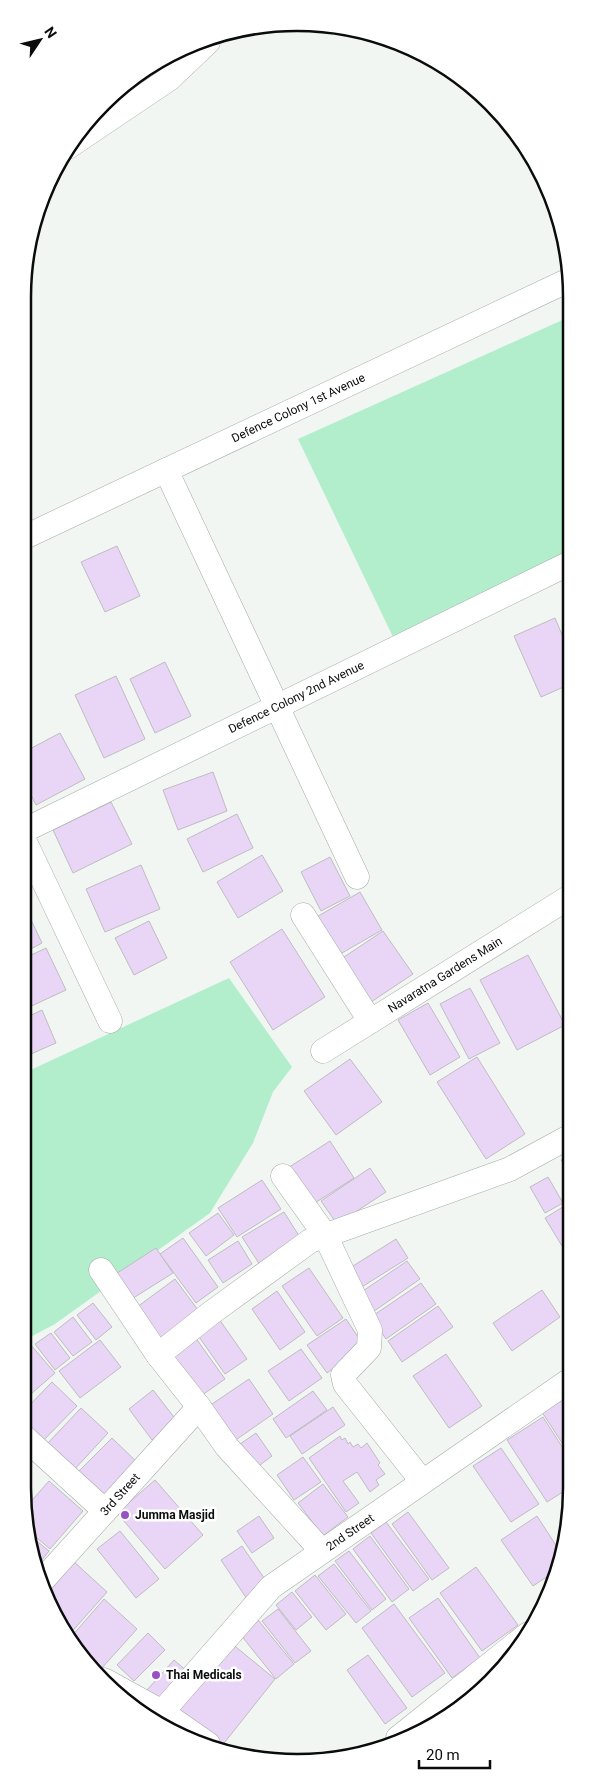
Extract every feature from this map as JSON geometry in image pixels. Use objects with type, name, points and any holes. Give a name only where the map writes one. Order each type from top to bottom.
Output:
[{"type":"street","points":[[86,135],[169,79],[201,49]]},
{"type":"street","name":"Defence Colony 1st Avenue","points":[[31,534],[562,283]]},
{"type":"street","points":[[166,470],[357,876]]},
{"type":"street","name":"Defence Colony 2nd Avenue","points":[[31,827],[563,566]]},
{"type":"street","points":[[31,855],[110,1021]]},
{"type":"street","name":"Navaratna Gardens Main","points":[[323,1051],[563,901]]},
{"type":"street","points":[[304,915],[370,1021]]},
{"type":"street","points":[[158,1355],[211,1313],[310,1241],[325,1234],[510,1169],[563,1140]]},
{"type":"street","points":[[283,1176],[325,1234],[370,1330],[369,1348],[343,1375],[345,1384],[422,1482]]},
{"type":"street","points":[[101,1270],[158,1355],[199,1407],[227,1447],[322,1551]]},
{"type":"street","name":"2nd Street","points":[[162,1712],[271,1587],[563,1384]]},
{"type":"street","name":"3rd Street","points":[[46,1576],[199,1407]]},
{"type":"street","points":[[31,1443],[105,1511]]},
{"type":"street","points":[[411,1728],[501,1658]]},
{"type":"street","points":[[129,1694],[162,1712],[190,1732]]},
{"type":"green space","points":[[563,320],[563,557],[394,639],[298,439]]},
{"type":"green space","points":[[229,978],[292,1067],[273,1092],[253,1143],[210,1213],[55,1324],[31,1337],[31,1070]]},
{"type":"building","points":[[117,546],[140,596],[105,612],[81,562]]},
{"type":"building","points":[[555,618],[563,637],[563,687],[541,697],[514,636]]},
{"type":"building","points":[[165,662],[191,716],[155,733],[130,679]]},
{"type":"building","points":[[116,676],[145,739],[104,758],[75,695]]},
{"type":"building","points":[[60,733],[85,779],[36,805],[31,795],[31,748]]},
{"type":"building","points":[[213,772],[227,811],[178,830],[163,790]]},
{"type":"building","points":[[111,802],[132,844],[73,873],[53,830]]},
{"type":"building","points":[[237,814],[253,848],[203,872],[187,839]]},
{"type":"building","points":[[262,855],[283,891],[238,918],[217,882]]},
{"type":"building","points":[[330,857],[350,896],[321,911],[301,872]]},
{"type":"building","points":[[141,865],[160,909],[105,932],[86,889]]},
{"type":"building","points":[[360,892],[382,930],[335,957],[313,919]]},
{"type":"building","points":[[31,920],[42,943],[31,949]]},
{"type":"building","points":[[149,921],[167,958],[134,975],[115,938]]},
{"type":"building","points":[[282,929],[325,997],[273,1030],[230,962]]},
{"type":"building","points":[[383,931],[413,974],[371,1002],[341,959]]},
{"type":"building","points":[[46,948],[66,990],[31,1006],[31,955]]},
{"type":"building","points":[[528,955],[563,1021],[563,1026],[517,1050],[480,980]]},
{"type":"building","points":[[470,988],[500,1043],[469,1059],[440,1004]]},
{"type":"building","points":[[428,1003],[460,1057],[430,1075],[398,1020]]},
{"type":"building","points":[[42,1010],[56,1043],[31,1054],[31,1015]]},
{"type":"building","points":[[477,1057],[525,1134],[486,1159],[437,1082]]},
{"type":"building","points":[[350,1059],[382,1102],[336,1135],[304,1091]]},
{"type":"building","points":[[330,1141],[354,1178],[307,1208],[283,1171]]},
{"type":"building","points":[[370,1168],[386,1192],[337,1224],[321,1201]]},
{"type":"building","points":[[548,1177],[563,1203],[545,1213],[530,1187]]},
{"type":"building","points":[[262,1180],[281,1209],[237,1237],[218,1208]]},
{"type":"building","points":[[563,1207],[563,1245],[562,1246],[545,1218]]},
{"type":"building","points":[[284,1212],[301,1239],[260,1265],[242,1237]]},
{"type":"building","points":[[218,1213],[234,1235],[206,1256],[189,1233]]},
{"type":"building","points":[[183,1238],[218,1287],[196,1303],[160,1254]]},
{"type":"building","points":[[396,1239],[408,1258],[357,1290],[345,1271]]},
{"type":"building","points":[[238,1241],[252,1264],[223,1283],[208,1260]]},
{"type":"building","points":[[156,1248],[173,1273],[127,1302],[111,1277]]},
{"type":"building","points":[[407,1261],[420,1279],[370,1314],[357,1295]]},
{"type":"building","points":[[309,1268],[343,1318],[317,1336],[282,1286]]},
{"type":"building","points":[[175,1279],[198,1310],[156,1342],[133,1310]]},
{"type":"building","points":[[421,1283],[436,1304],[386,1339],[371,1317]]},
{"type":"building","points":[[542,1290],[560,1317],[512,1351],[493,1323]]},
{"type":"building","points":[[277,1291],[305,1332],[280,1350],[252,1309]]},
{"type":"building","points":[[93,1303],[112,1327],[96,1340],[77,1315]]},
{"type":"building","points":[[438,1306],[453,1327],[402,1362],[388,1341]]},
{"type":"building","points":[[73,1317],[92,1342],[73,1356],[54,1332]]},
{"type":"building","points":[[219,1319],[247,1359],[225,1374],[197,1334]]},
{"type":"building","points":[[346,1319],[364,1346],[327,1373],[307,1345]]},
{"type":"building","points":[[51,1333],[70,1358],[55,1370],[35,1344]]},
{"type":"building","points":[[195,1337],[225,1379],[198,1398],[168,1356]]},
{"type":"building","points":[[100,1340],[121,1367],[80,1398],[59,1371]]},
{"type":"building","points":[[31,1345],[55,1373],[31,1394]]},
{"type":"building","points":[[301,1349],[322,1378],[289,1401],[268,1371]]},
{"type":"building","points":[[446,1354],[482,1406],[449,1428],[413,1376]]},
{"type":"building","points":[[249,1379],[273,1414],[230,1444],[206,1408]]},
{"type":"building","points":[[52,1382],[77,1406],[40,1444],[31,1435],[31,1404]]},
{"type":"building","points":[[153,1390],[177,1421],[152,1440],[129,1409]]},
{"type":"building","points":[[313,1391],[327,1410],[286,1438],[273,1419]]},
{"type":"building","points":[[563,1394],[563,1444],[540,1409]]},
{"type":"building","points":[[333,1407],[345,1425],[302,1454],[290,1436]]},
{"type":"building","points":[[81,1408],[108,1433],[73,1471],[46,1445]]},
{"type":"building","points":[[543,1417],[563,1448],[563,1492],[547,1502],[507,1440]]},
{"type":"building","points":[[256,1433],[272,1456],[256,1468],[240,1444]]},
{"type":"building","points":[[340,1436],[342,1440],[345,1438],[348,1444],[350,1442],[353,1447],[358,1444],[361,1448],[367,1443],[380,1463],[378,1465],[385,1474],[376,1480],[379,1485],[370,1492],[357,1472],[343,1481],[359,1503],[346,1512],[309,1458]]},
{"type":"building","points":[[112,1438],[141,1466],[103,1504],[75,1475]]},
{"type":"building","points":[[501,1448],[539,1504],[511,1522],[473,1466]]},
{"type":"building","points":[[303,1457],[321,1482],[294,1500],[277,1475]]},
{"type":"building","points":[[155,1480],[203,1535],[165,1569],[117,1513]]},
{"type":"building","points":[[49,1481],[83,1511],[50,1549],[36,1537],[32,1501]]},
{"type":"building","points":[[323,1484],[348,1517],[323,1536],[298,1503]]},
{"type":"building","points":[[408,1512],[449,1568],[432,1580],[392,1524]]},
{"type":"building","points":[[259,1516],[274,1538],[252,1553],[237,1531]]},
{"type":"building","points":[[537,1516],[557,1546],[548,1576],[533,1586],[501,1540]]},
{"type":"building","points":[[386,1522],[429,1579],[413,1591],[371,1533]]},
{"type":"building","points":[[120,1531],[159,1579],[136,1598],[97,1549]]},
{"type":"building","points":[[370,1536],[409,1589],[392,1602],[353,1549]]},
{"type":"building","points":[[36,1540],[49,1551],[41,1561]]},
{"type":"building","points":[[242,1546],[269,1585],[247,1599],[221,1560]]},
{"type":"building","points":[[349,1551],[386,1599],[372,1610],[335,1561]]},
{"type":"building","points":[[72,1560],[107,1592],[73,1631],[49,1585]]},
{"type":"building","points":[[334,1564],[371,1611],[356,1623],[318,1576]]},
{"type":"building","points":[[476,1567],[518,1625],[482,1651],[440,1593]]},
{"type":"building","points":[[315,1575],[346,1614],[326,1630],[295,1591]]},
{"type":"building","points":[[292,1592],[312,1617],[296,1630],[276,1605]]},
{"type":"building","points":[[438,1598],[480,1658],[452,1678],[409,1618]]},
{"type":"building","points":[[104,1599],[137,1629],[102,1668],[74,1633]]},
{"type":"building","points":[[394,1604],[445,1673],[412,1697],[362,1628]]},
{"type":"building","points":[[278,1609],[311,1651],[295,1663],[262,1621]]},
{"type":"building","points":[[258,1620],[294,1664],[276,1679],[240,1634]]},
{"type":"building","points":[[148,1633],[165,1650],[134,1681],[117,1665]]},
{"type":"building","points":[[231,1643],[275,1679],[224,1744],[213,1740],[177,1711]]},
{"type":"building","points":[[368,1655],[407,1708],[385,1724],[347,1670]]},
{"type":"building","points":[[174,1660],[188,1672],[161,1702],[147,1690]]},
{"type":"place","name":"Jumma Masjid","points":[[125,1515]]},
{"type":"place","name":"Thai Medicals","points":[[156,1675]]}]
